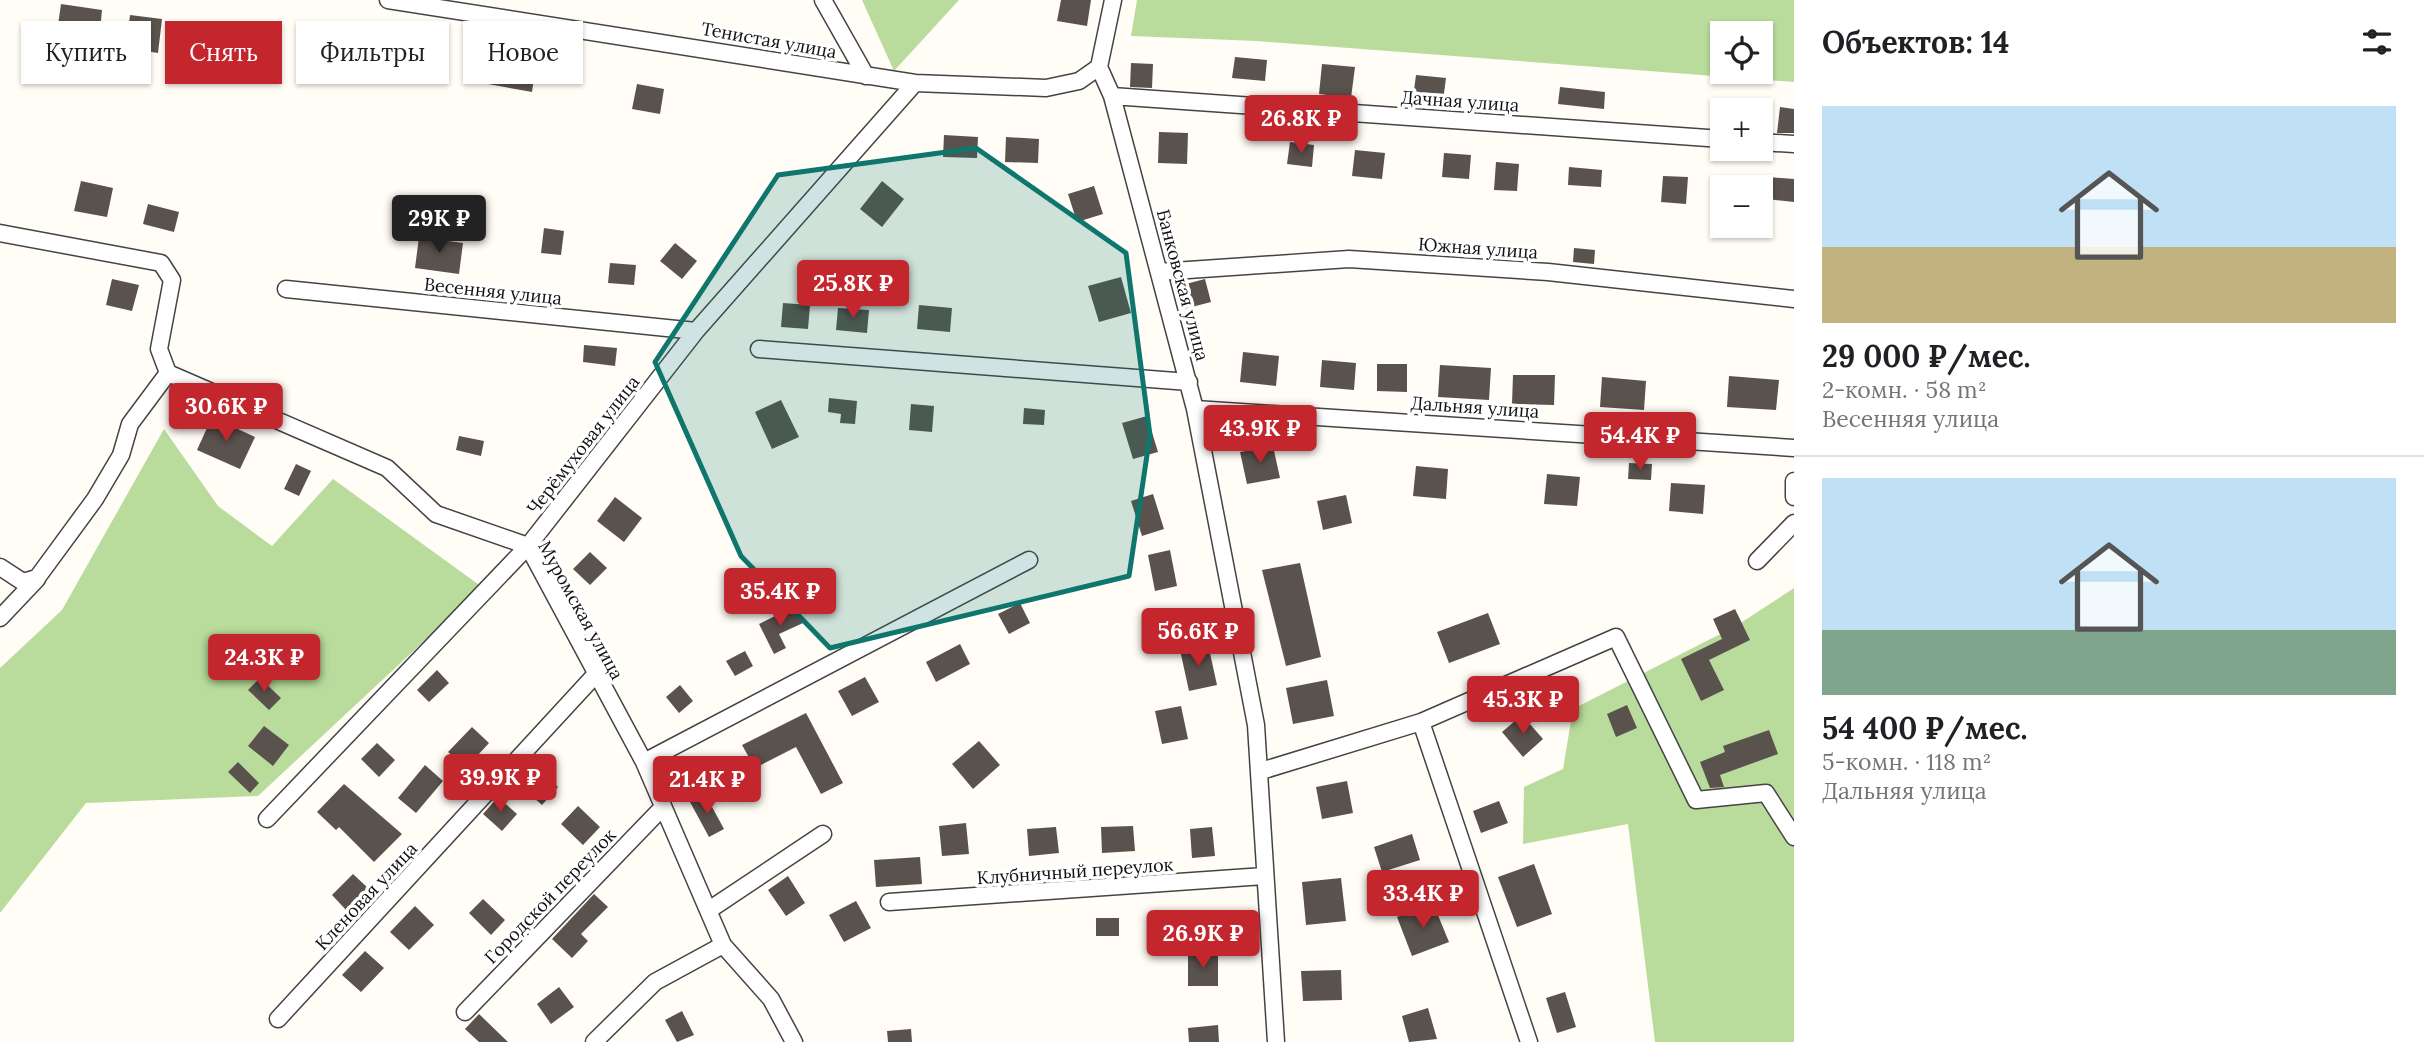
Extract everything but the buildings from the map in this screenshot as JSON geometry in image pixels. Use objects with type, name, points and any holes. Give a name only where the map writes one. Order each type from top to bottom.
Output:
[{"type":"street","name":"Тенистая улица","points":[[388,0],[588,29],[915,83],[1046,88],[1079,81],[1099,67]]},
{"type":"street","points":[[823,0],[866,76]]},
{"type":"street","points":[[1099,67],[1113,0]]},
{"type":"street","name":"Банковская улица","points":[[1099,67],[1112,96],[1189,382],[1256,724],[1276,1042]]},
{"type":"street","name":"Черёмуховая улица","points":[[267,819],[528,546],[696,331],[915,83]]},
{"type":"street","name":"Дачная улица","points":[[1112,96],[1710,138]]},
{"type":"street","points":[[1773,143],[1794,144]]},
{"type":"street","points":[[0,233],[161,263],[172,281],[159,349],[168,373],[130,425],[121,455],[94,499],[37,578],[0,618]]},
{"type":"street","name":"Южная улица","points":[[1159,272],[1349,258],[1548,272],[1794,299]]},
{"type":"street","name":"Весенняя улица","points":[[286,289],[696,331]]},
{"type":"street","points":[[759,349],[1189,382]]},
{"type":"street","name":"Муромская улица","points":[[168,373],[387,468],[436,514],[528,546],[643,762],[723,945],[771,999],[794,1042]]},
{"type":"street","name":"Дальняя улица","points":[[1195,409],[1794,447]]},
{"type":"street","points":[[1794,481],[1794,497]]},
{"type":"street","points":[[1757,561],[1794,523]]},
{"type":"street","points":[[643,762],[1029,560]]},
{"type":"street","points":[[0,567],[23,582],[37,578]]},
{"type":"street","points":[[1261,771],[1421,722],[1616,637],[1696,800],[1766,793],[1794,837]]},
{"type":"street","name":"Кленовая улица","points":[[278,1020],[596,674]]},
{"type":"street","points":[[1421,722],[1529,1042]]},
{"type":"street","name":"Городской переулок","points":[[465,1012],[663,807]]},
{"type":"street","points":[[709,910],[822,834]]},
{"type":"street","name":"Клубничный переулок","points":[[889,902],[1264,876]]},
{"type":"street","points":[[594,1042],[655,982],[723,945]]},
{"type":"highlighted area","points":[[976,148],[1126,253],[1150,435],[1129,576],[830,648],[741,556],[655,362],[778,175]]},
{"type":"green space","points":[[862,0],[959,0],[894,71]]},
{"type":"green space","points":[[1137,0],[1794,0],[1794,82],[1773,80],[1773,21],[1710,21],[1710,76],[1257,41],[1131,36]]},
{"type":"green space","points":[[164,429],[218,506],[272,546],[333,479],[482,587],[258,796],[86,803],[0,913],[0,668],[62,610]]},
{"type":"green space","points":[[1794,588],[1794,1042],[1655,1042],[1628,824],[1523,844],[1524,787],[1563,769],[1573,709],[1736,626]]}]
